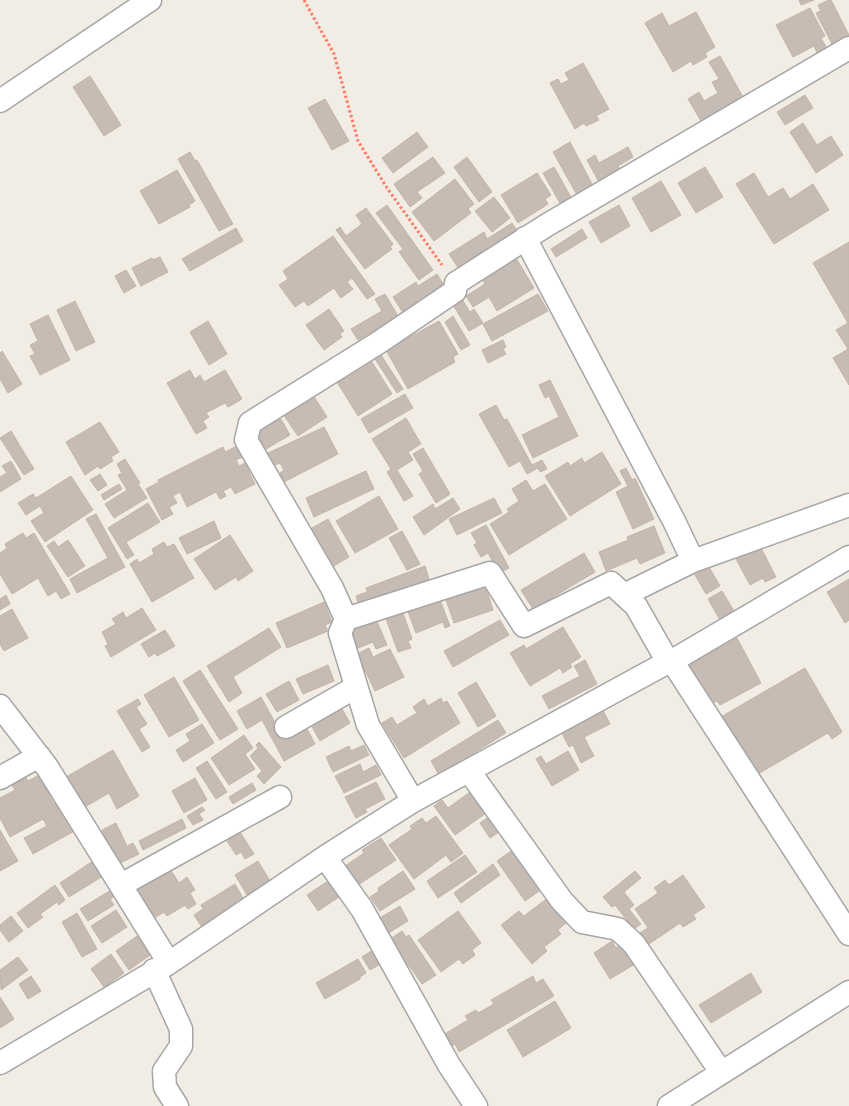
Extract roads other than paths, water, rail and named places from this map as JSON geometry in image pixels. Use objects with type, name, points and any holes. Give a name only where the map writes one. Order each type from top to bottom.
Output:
[{"type":"street","points":[[0,101],[150,0]]},
{"type":"street","points":[[414,802],[368,725],[340,633],[346,619],[332,588],[246,440],[250,423],[378,343],[455,291],[456,283],[525,238],[849,48]]},
{"type":"street","points":[[525,238],[674,521],[693,561]]},
{"type":"street","points":[[624,595],[693,561],[849,505]]},
{"type":"street","points":[[0,1063],[162,966],[325,857],[414,802],[670,662],[849,556]]},
{"type":"street","points":[[346,619],[490,573],[524,626],[611,583],[636,606],[670,662],[849,934]]},
{"type":"street","points":[[286,727],[356,687]]},
{"type":"street","points":[[0,706],[39,756],[120,885],[162,966],[181,1029],[181,1046],[164,1071],[165,1087],[177,1106]]},
{"type":"street","points":[[0,778],[39,756]]},
{"type":"street","points":[[469,771],[562,901],[582,922],[618,930],[634,944],[721,1072]]},
{"type":"street","points":[[120,885],[280,797]]},
{"type":"street","points":[[325,857],[362,909],[449,1065],[476,1106]]},
{"type":"street","points":[[669,1106],[849,992]]}]
